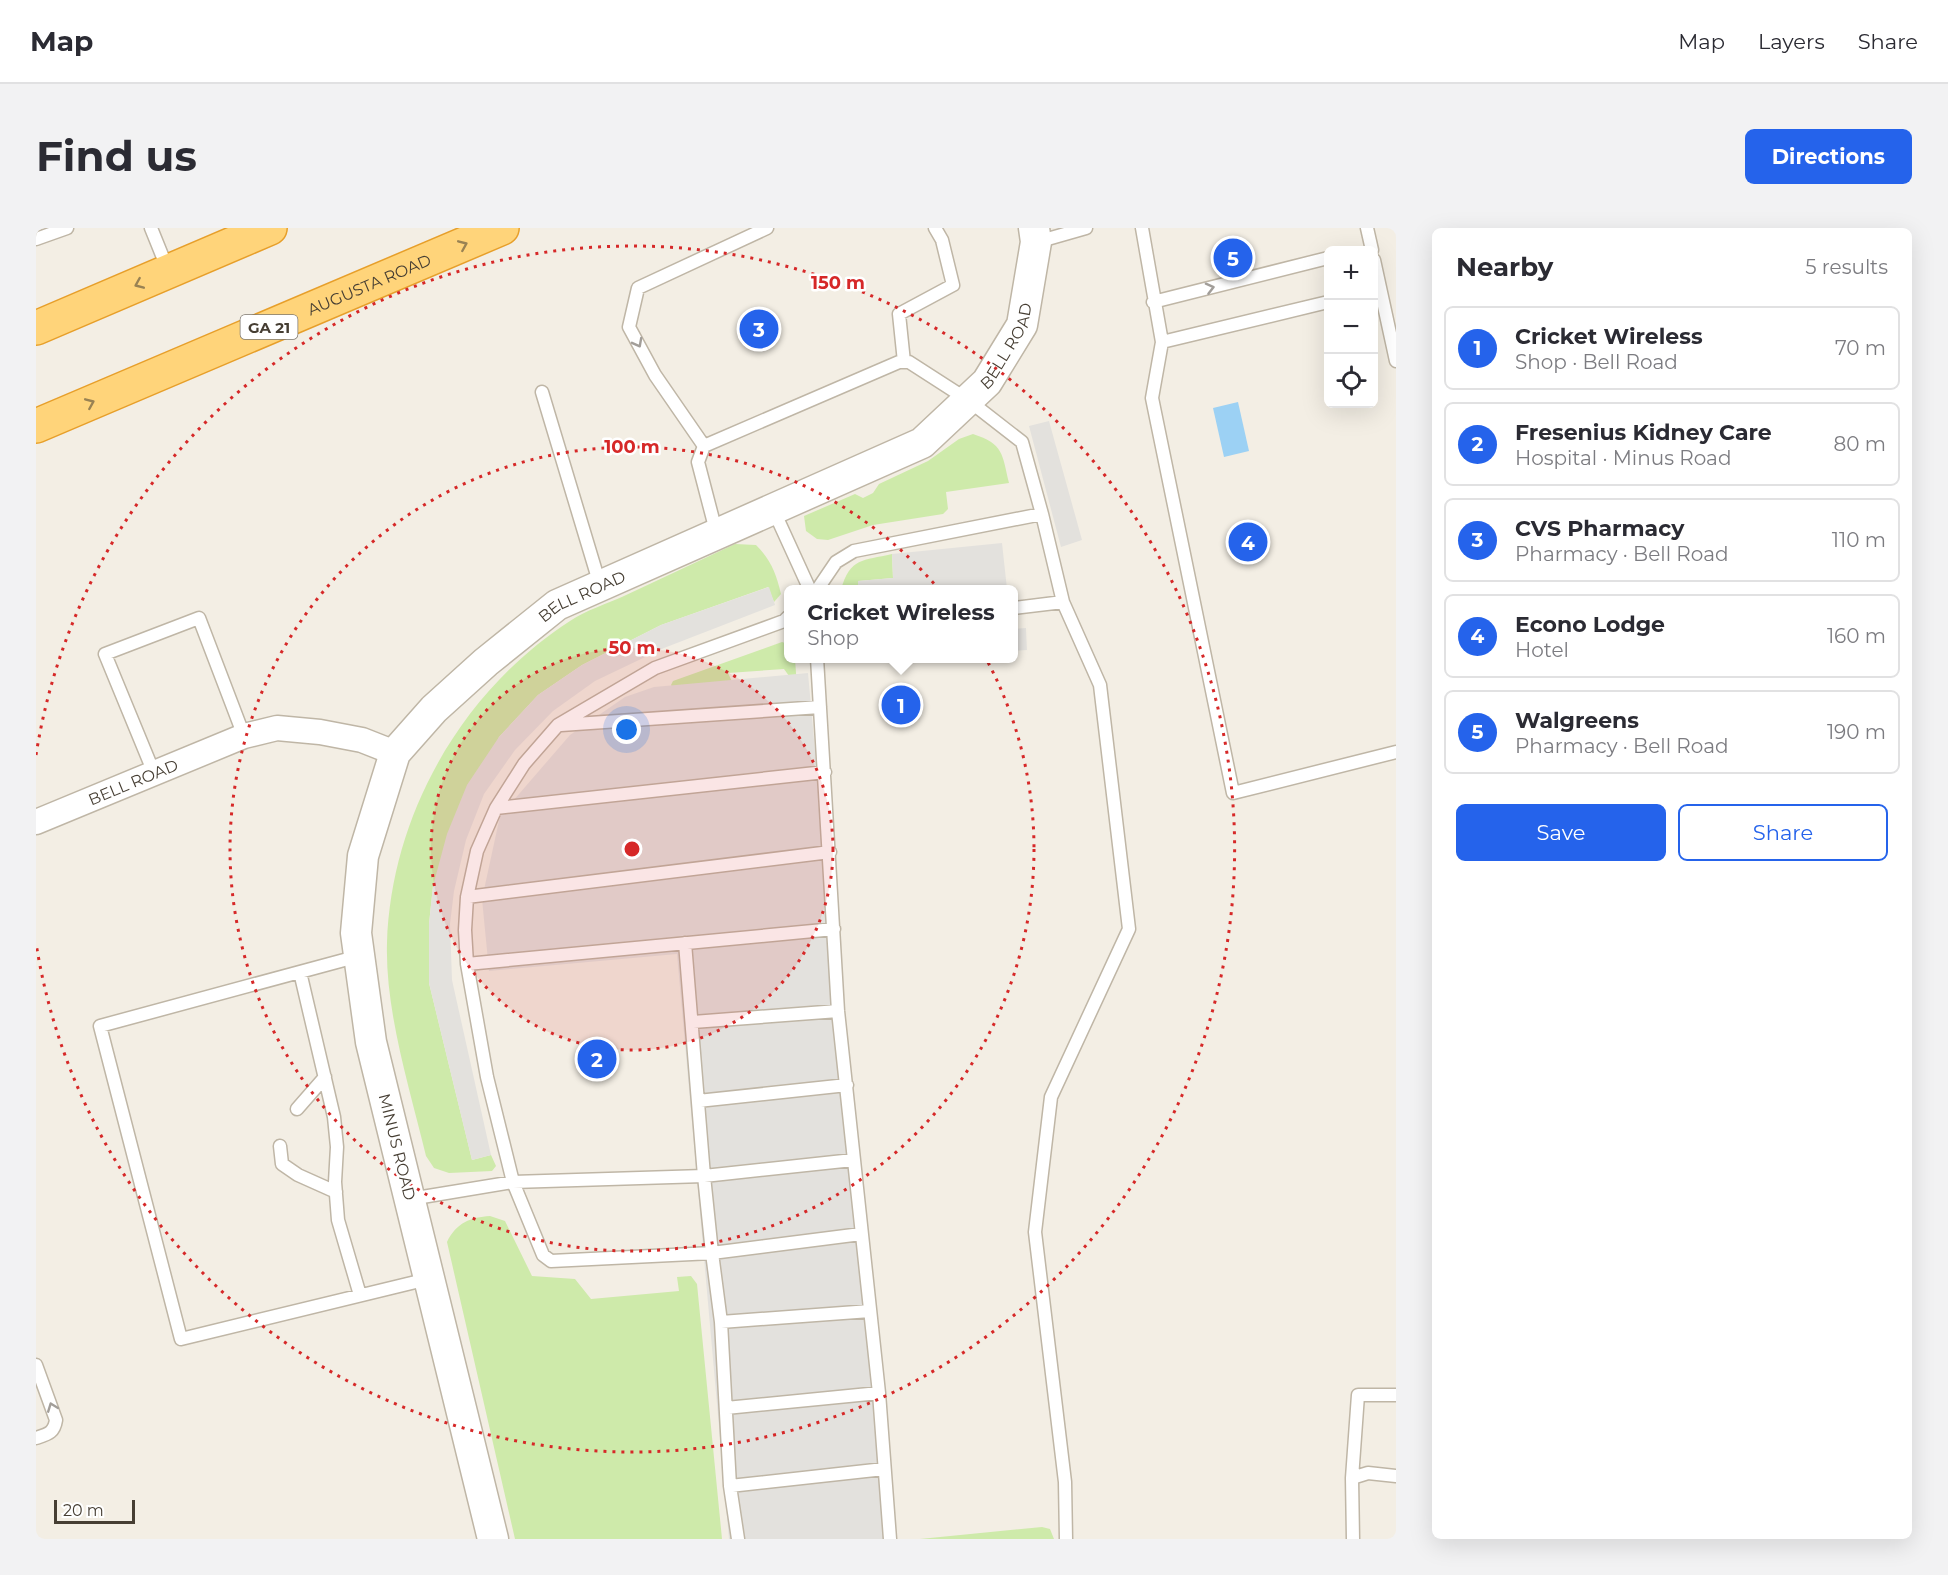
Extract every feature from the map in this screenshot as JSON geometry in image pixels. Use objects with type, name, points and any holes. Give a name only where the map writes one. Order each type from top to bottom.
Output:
[{"type":"highway","points":[[36,328],[168,271],[237,235],[270,228]]},
{"type":"highway","name":"AUGUSTA ROAD","points":[[36,426],[502,228]]},
{"type":"street","name":"BELL ROAD","points":[[36,822],[244,736],[277,728],[320,732],[362,740],[395,753],[434,709],[486,662],[557,605],[922,444],[987,381],[1022,325],[1035,235]]},
{"type":"street","name":"MINUS ROAD","points":[[395,753],[363,856],[356,933],[371,1042],[494,1539]]},
{"type":"lane","points":[[36,239],[67,228]]},
{"type":"lane","points":[[151,228],[168,271]]},
{"type":"lane","points":[[704,446],[655,375],[629,327],[638,288],[767,228]]},
{"type":"lane","points":[[904,362],[899,314],[953,285],[942,240],[935,228]]},
{"type":"lane","points":[[1035,235],[1086,228]]},
{"type":"lane","points":[[1142,228],[1153,302],[1162,342],[1152,398],[1233,793],[1396,752]]},
{"type":"lane","points":[[1367,228],[1370,246]]},
{"type":"lane","points":[[1153,302],[1324,259]]},
{"type":"lane","points":[[1378,285],[1396,361]]},
{"type":"lane","points":[[1162,342],[1324,303]]},
{"type":"lane","points":[[717,535],[698,462],[704,446],[899,362],[909,362],[968,400],[1022,442],[1063,602],[1100,684],[1129,929],[1051,1097],[1035,1232],[1065,1482],[1066,1539]]},
{"type":"lane","points":[[542,392],[601,586]]},
{"type":"lane","points":[[773,509],[808,585]]},
{"type":"lane","points":[[820,585],[836,562],[854,551],[1042,514]]},
{"type":"lane","points":[[1018,608],[1063,602]]},
{"type":"lane","points":[[154,773],[105,654],[199,618],[244,736]]},
{"type":"lane","points":[[784,621],[655,668],[558,725],[524,764],[496,807],[477,851],[467,897],[465,930],[467,964],[487,1077],[513,1182],[543,1255],[551,1262],[712,1253],[861,1234]]},
{"type":"lane","points":[[817,663],[838,1011],[879,1393],[890,1539]]},
{"type":"lane","points":[[558,725],[820,707]]},
{"type":"lane","points":[[496,807],[825,772]]},
{"type":"lane","points":[[467,897],[830,852]]},
{"type":"lane","points":[[467,964],[834,928]]},
{"type":"lane","points":[[685,943],[704,1176],[721,1322],[730,1486],[738,1539]]},
{"type":"lane","points":[[359,956],[100,1026],[181,1339],[429,1279]]},
{"type":"lane","points":[[300,972],[335,1127],[338,1220],[360,1295]]},
{"type":"lane","points":[[693,1022],[838,1011]]},
{"type":"lane","points":[[297,1109],[325,1077]]},
{"type":"lane","points":[[698,1101],[847,1085]]},
{"type":"lane","points":[[280,1146],[282,1164],[298,1175],[336,1192]]},
{"type":"lane","points":[[410,1199],[513,1182],[704,1176],[853,1160]]},
{"type":"lane","points":[[721,1322],[870,1311]]},
{"type":"lane","points":[[36,1365],[57,1420],[55,1428],[50,1433],[36,1438]]},
{"type":"lane","points":[[726,1408],[879,1393]]},
{"type":"lane","points":[[1353,1539],[1352,1478],[1358,1395],[1396,1395]]},
{"type":"lane","points":[[730,1486],[884,1469]]},
{"type":"lane","points":[[1352,1478],[1368,1473],[1396,1476]]},
{"type":"green space","points":[[973,434],[991,442],[1000,451],[1009,483],[946,492],[948,509],[943,514],[873,525],[828,540],[817,539],[806,531],[804,516],[855,494],[863,498],[873,493],[879,484],[928,461],[959,439]]},
{"type":"green space","points":[[735,544],[756,545],[766,556],[775,573],[781,594],[774,602],[768,587],[661,625],[582,665],[538,695],[499,737],[433,886],[429,924],[429,983],[472,1160],[491,1155],[496,1166],[492,1171],[449,1173],[434,1168],[426,1156],[400,1050],[387,969],[392,895],[402,848],[418,803],[440,760],[466,719],[497,682],[532,649],[583,614]]},
{"type":"green space","points":[[892,554],[893,578],[858,581],[858,585],[843,585],[853,566],[865,560]]},
{"type":"green space","points":[[782,642],[784,643],[784,663],[795,663],[797,687],[784,669],[728,673],[735,688],[674,691],[671,685],[673,681]]},
{"type":"green space","points":[[490,1216],[505,1221],[532,1276],[575,1279],[591,1299],[679,1291],[677,1277],[691,1276],[697,1284],[722,1539],[515,1539],[447,1242],[455,1230],[465,1222]]},
{"type":"green space","points":[[1042,1527],[1050,1529],[1054,1539],[920,1539]]},
{"type":"shaded area","points":[[1049,421],[1082,540],[1061,547],[1029,426]]},
{"type":"shaded area","points":[[1002,543],[1007,585],[858,585],[858,581],[893,578],[892,554]]},
{"type":"shaded area","points":[[769,587],[775,605],[664,648],[595,681],[553,711],[515,750],[484,794],[466,840],[454,891],[450,924],[452,980],[491,1155],[472,1160],[429,983],[429,924],[433,886],[447,834],[467,785],[499,737],[538,695],[582,665],[661,625]]},
{"type":"shaded area","points":[[1026,628],[1027,650],[1018,651],[1018,629]]},
{"type":"shaded area","points":[[808,673],[886,1539],[729,1539],[677,954],[489,971],[482,899],[500,816],[570,735],[625,697],[654,687]]},
{"type":"water","points":[[1238,402],[1249,451],[1224,457],[1213,408]]},
{"type":"place","name":"Walgreens","points":[[1233,258]]},
{"type":"place","name":"CVS Pharmacy","points":[[759,329]]},
{"type":"place","name":"Econo Lodge","points":[[1248,542]]},
{"type":"place","name":"Cricket Wireless","points":[[901,705]]},
{"type":"place","name":"Fresenius Kidney Care","points":[[597,1059]]}]
